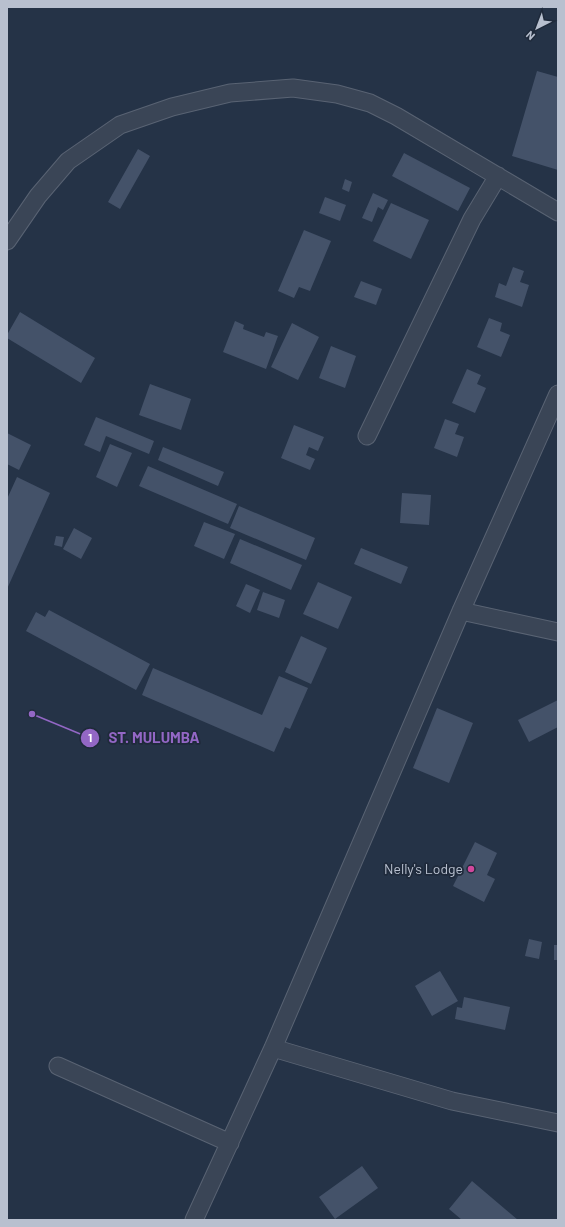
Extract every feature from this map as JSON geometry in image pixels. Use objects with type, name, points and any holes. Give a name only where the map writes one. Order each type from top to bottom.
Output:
[{"type":"street","points":[[7,241],[38,196],[68,161],[120,125],[172,107],[230,93],[293,88],[337,94],[370,104],[396,116],[558,212]]},
{"type":"street","points":[[367,436],[472,219],[498,176]]},
{"type":"street","points":[[194,1220],[273,1048],[461,611],[558,394]]},
{"type":"street","points":[[461,611],[558,632]]},
{"type":"street","points":[[273,1048],[452,1101],[558,1123]]},
{"type":"street","points":[[58,1066],[230,1143]]},
{"type":"building","points":[[537,71],[558,77],[558,170],[512,156]]},
{"type":"building","points":[[138,149],[150,156],[120,209],[108,202]]},
{"type":"building","points":[[404,153],[470,188],[458,211],[392,176]]},
{"type":"building","points":[[345,179],[352,182],[349,192],[342,189]]},
{"type":"building","points":[[373,193],[388,200],[383,210],[378,207],[372,222],[362,218]]},
{"type":"building","points":[[325,197],[346,205],[340,221],[319,213]]},
{"type":"building","points":[[391,203],[429,220],[411,259],[373,241]]},
{"type":"building","points":[[304,230],[331,241],[310,291],[299,287],[294,298],[278,291]]},
{"type":"building","points":[[513,267],[524,271],[520,282],[529,285],[522,307],[495,297],[499,283],[506,286]]},
{"type":"building","points":[[361,281],[382,289],[376,305],[354,297]]},
{"type":"building","points":[[20,312],[95,358],[81,383],[7,338],[7,335]]},
{"type":"building","points":[[489,318],[502,323],[500,331],[510,335],[501,357],[477,347]]},
{"type":"building","points":[[235,321],[244,325],[243,329],[264,337],[266,332],[278,336],[266,369],[223,352]]},
{"type":"building","points":[[292,323],[319,337],[298,380],[271,367]]},
{"type":"building","points":[[331,346],[356,356],[345,388],[319,378]]},
{"type":"building","points":[[467,369],[481,375],[477,384],[486,388],[475,413],[452,403]]},
{"type":"building","points":[[150,384],[191,399],[181,430],[139,415]]},
{"type":"building","points":[[96,417],[154,441],[149,454],[106,436],[100,452],[84,445]]},
{"type":"building","points":[[445,419],[459,424],[455,434],[464,437],[457,457],[434,448]]},
{"type":"building","points":[[294,425],[324,437],[318,451],[309,447],[306,455],[315,459],[310,470],[281,458]]},
{"type":"building","points":[[7,433],[31,445],[19,470],[7,464]]},
{"type":"building","points":[[110,444],[132,453],[117,487],[96,477]]},
{"type":"building","points":[[163,447],[224,472],[218,486],[158,460]]},
{"type":"building","points":[[148,466],[237,504],[228,524],[139,486]]},
{"type":"building","points":[[17,477],[50,493],[7,589],[7,499]]},
{"type":"building","points":[[402,493],[431,495],[429,525],[400,523]]},
{"type":"building","points":[[239,506],[315,538],[306,560],[230,528]]},
{"type":"building","points":[[204,522],[235,534],[224,559],[194,546]]},
{"type":"building","points":[[74,528],[92,538],[81,559],[63,549]]},
{"type":"building","points":[[56,536],[64,537],[62,547],[54,545]]},
{"type":"building","points":[[240,539],[302,565],[291,590],[230,563]]},
{"type":"building","points":[[361,548],[408,567],[401,584],[354,564]]},
{"type":"building","points":[[318,582],[352,597],[338,629],[303,614]]},
{"type":"building","points":[[246,584],[260,590],[250,613],[236,606]]},
{"type":"building","points":[[263,592],[285,600],[279,618],[257,610]]},
{"type":"building","points":[[49,610],[150,664],[136,690],[26,631],[36,612],[45,617]]},
{"type":"building","points":[[301,636],[327,648],[311,684],[285,672]]},
{"type":"building","points":[[153,668],[262,715],[279,676],[308,688],[290,729],[285,727],[274,752],[142,695]]},
{"type":"building","points":[[558,700],[558,727],[529,742],[518,720]]},
{"type":"building","points":[[437,708],[473,723],[449,783],[413,768]]},
{"type":"building","points":[[475,842],[497,853],[487,875],[495,879],[484,902],[453,886]]},
{"type":"building","points":[[529,939],[542,942],[539,959],[525,956]]},
{"type":"building","points":[[554,945],[558,945],[558,960],[554,960]]},
{"type":"building","points":[[440,971],[458,1001],[432,1016],[415,986]]},
{"type":"building","points":[[464,997],[510,1007],[505,1030],[455,1019],[457,1007],[462,1008]]},
{"type":"building","points":[[362,1166],[378,1188],[335,1219],[319,1197]]},
{"type":"building","points":[[472,1181],[518,1220],[462,1220],[449,1209]]},
{"type":"place","name":"ST. MULUMBA","points":[[32,714]]},
{"type":"place","name":"Nelly's Lodge","points":[[471,869]]}]
